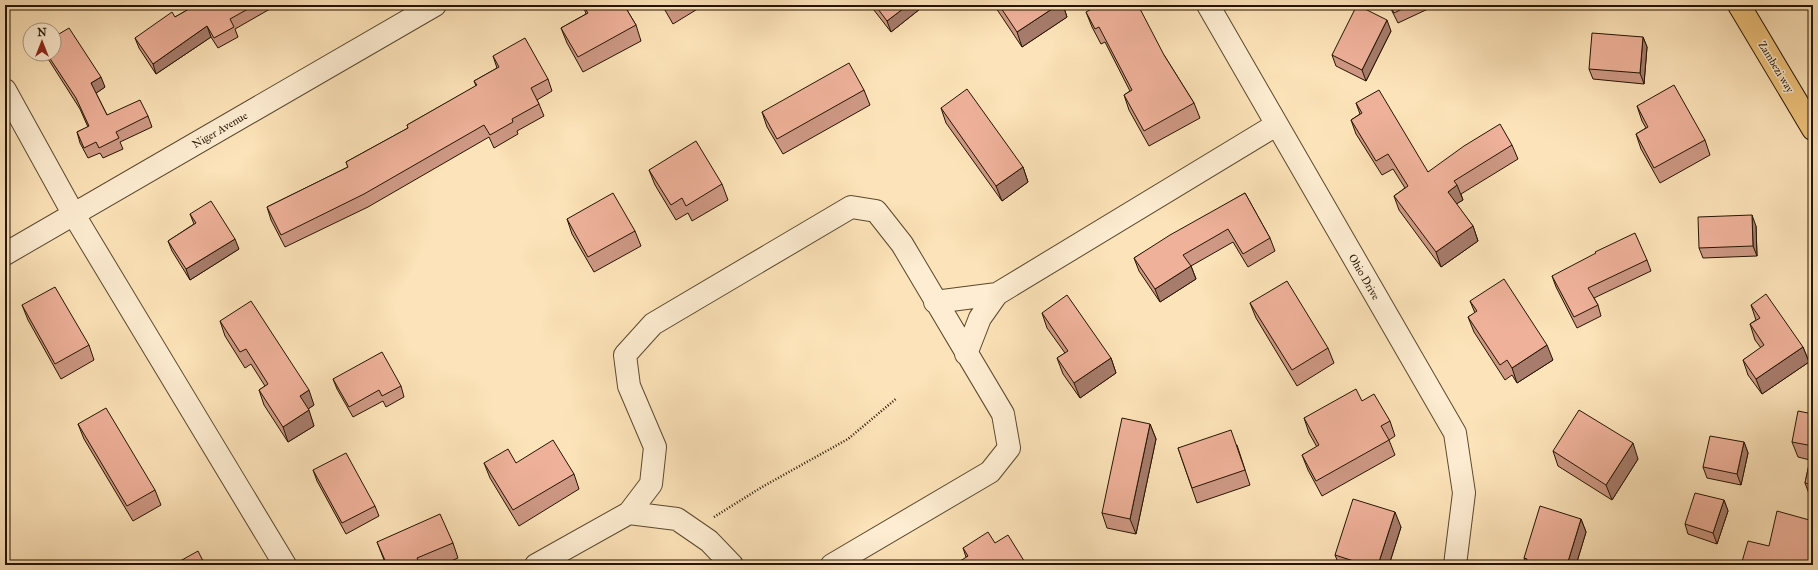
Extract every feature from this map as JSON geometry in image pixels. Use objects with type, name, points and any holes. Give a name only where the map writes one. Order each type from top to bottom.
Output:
[{"type":"main road","name":"Zambezi way","points":[[1739,5],[1813,130]]},
{"type":"street","name":"Niger Avenue","points":[[5,254],[435,5]]},
{"type":"street","name":"Ohio Drive","points":[[1208,5],[1276,126],[1455,433],[1464,493],[1455,565]]},
{"type":"street","points":[[5,90],[74,215],[285,565]]},
{"type":"street","points":[[936,302],[997,294],[1276,126]]},
{"type":"street","points":[[536,565],[629,513],[651,484],[655,447],[629,386],[625,354],[653,324],[851,207],[876,211],[902,244],[1003,414],[1009,448],[990,472],[832,565]]},
{"type":"street","points":[[966,354],[980,318],[997,294]]},
{"type":"street","points":[[629,513],[676,519],[709,540],[732,565]]},
{"type":"path","points":[[693,530],[762,487],[848,440],[897,398]]},
{"type":"building","points":[[196,5],[255,5],[230,19],[234,27],[214,38],[207,26],[153,64],[135,38],[172,12],[175,17]]},
{"type":"building","points":[[583,5],[624,5],[636,25],[578,57],[561,28],[588,13]]},
{"type":"building","points":[[665,5],[673,5],[667,9]]},
{"type":"building","points":[[875,5],[908,5],[887,21]]},
{"type":"building","points":[[999,5],[1058,5],[1017,32]]},
{"type":"building","points":[[1099,5],[1138,5],[1164,55],[1194,103],[1144,131],[1124,95],[1132,90],[1099,27],[1095,29],[1086,12]]},
{"type":"building","points":[[1357,5],[1387,20],[1362,70],[1332,55]]},
{"type":"building","points":[[1390,5],[1410,5],[1394,13]]},
{"type":"building","points":[[69,28],[101,77],[91,83],[107,115],[140,100],[148,116],[116,132],[119,138],[99,148],[96,142],[84,148],[77,132],[89,126],[76,98],[52,62],[62,62],[62,32]]},
{"type":"building","points":[[1592,33],[1643,37],[1640,73],[1589,69]]},
{"type":"building","points":[[525,38],[548,79],[531,88],[539,104],[512,119],[513,122],[490,135],[484,125],[364,194],[281,235],[267,207],[348,167],[346,162],[408,128],[407,125],[477,85],[474,81],[499,67],[493,56]]},
{"type":"building","points":[[849,63],[864,90],[777,139],[762,112]]},
{"type":"building","points":[[1674,85],[1705,140],[1654,168],[1636,134],[1648,127],[1637,106]]},
{"type":"building","points":[[967,89],[1023,167],[996,186],[941,108]]},
{"type":"building","points":[[1379,90],[1428,172],[1464,146],[1500,124],[1512,145],[1454,181],[1457,185],[1448,192],[1473,226],[1436,252],[1394,196],[1408,186],[1388,154],[1376,161],[1351,120],[1362,113],[1356,103]]},
{"type":"building","points":[[696,141],[722,184],[686,206],[682,198],[671,205],[649,170]]},
{"type":"building","points":[[613,193],[635,231],[588,257],[567,219]]},
{"type":"building","points":[[1245,193],[1270,238],[1243,254],[1228,229],[1183,255],[1191,266],[1155,289],[1134,258],[1170,235]]},
{"type":"building","points":[[211,201],[235,239],[186,269],[168,241],[196,223],[190,214]]},
{"type":"building","points":[[1752,215],[1753,246],[1699,248],[1698,217]]},
{"type":"building","points":[[1635,233],[1647,260],[1588,288],[1598,305],[1574,317],[1552,276],[1596,253],[1595,252]]},
{"type":"building","points":[[1504,279],[1547,345],[1512,368],[1507,360],[1500,365],[1468,317],[1477,311],[1470,301]]},
{"type":"building","points":[[1287,281],[1328,348],[1292,370],[1250,303]]},
{"type":"building","points":[[55,287],[89,345],[55,364],[22,305]]},
{"type":"building","points":[[1766,294],[1803,347],[1756,379],[1743,360],[1764,345],[1750,324],[1760,318],[1751,305]]},
{"type":"building","points":[[1067,295],[1111,358],[1074,383],[1057,358],[1068,351],[1042,313]]},
{"type":"building","points":[[251,301],[309,390],[300,396],[309,410],[283,427],[259,390],[268,384],[246,349],[240,352],[220,321]]},
{"type":"building","points":[[382,352],[401,386],[382,396],[379,390],[349,407],[333,379]]},
{"type":"building","points":[[1356,389],[1362,401],[1374,394],[1390,421],[1381,426],[1389,440],[1316,481],[1302,455],[1319,445],[1304,418]]},
{"type":"building","points":[[106,408],[155,490],[127,506],[78,424]]},
{"type":"building","points":[[1579,410],[1633,443],[1606,485],[1553,451]]},
{"type":"building","points":[[1798,411],[1813,414],[1813,446],[1792,442]]},
{"type":"building","points":[[1122,418],[1150,424],[1130,519],[1102,513]]},
{"type":"building","points":[[1231,430],[1245,470],[1192,488],[1178,448]]},
{"type":"building","points":[[1710,436],[1744,442],[1737,474],[1703,467]]},
{"type":"building","points":[[553,440],[574,474],[513,510],[484,463],[508,449],[516,463]]},
{"type":"building","points":[[1813,446],[1813,485],[1805,483]]},
{"type":"building","points":[[346,453],[375,506],[342,523],[313,470]]},
{"type":"building","points":[[1695,493],[1724,500],[1713,533],[1685,524]]},
{"type":"building","points":[[1353,499],[1395,512],[1378,565],[1366,565],[1335,555]]},
{"type":"building","points":[[1540,506],[1581,519],[1567,565],[1525,565],[1527,559],[1524,558]]},
{"type":"building","points":[[1777,511],[1813,521],[1813,551],[1809,565],[1741,565],[1748,541],[1769,546]]},
{"type":"building","points":[[440,514],[453,543],[417,558],[420,565],[387,565],[377,542]]},
{"type":"building","points":[[988,532],[995,543],[1008,535],[1026,564],[954,565],[968,556],[963,548]]},
{"type":"building","points":[[198,551],[205,565],[173,565]]}]
